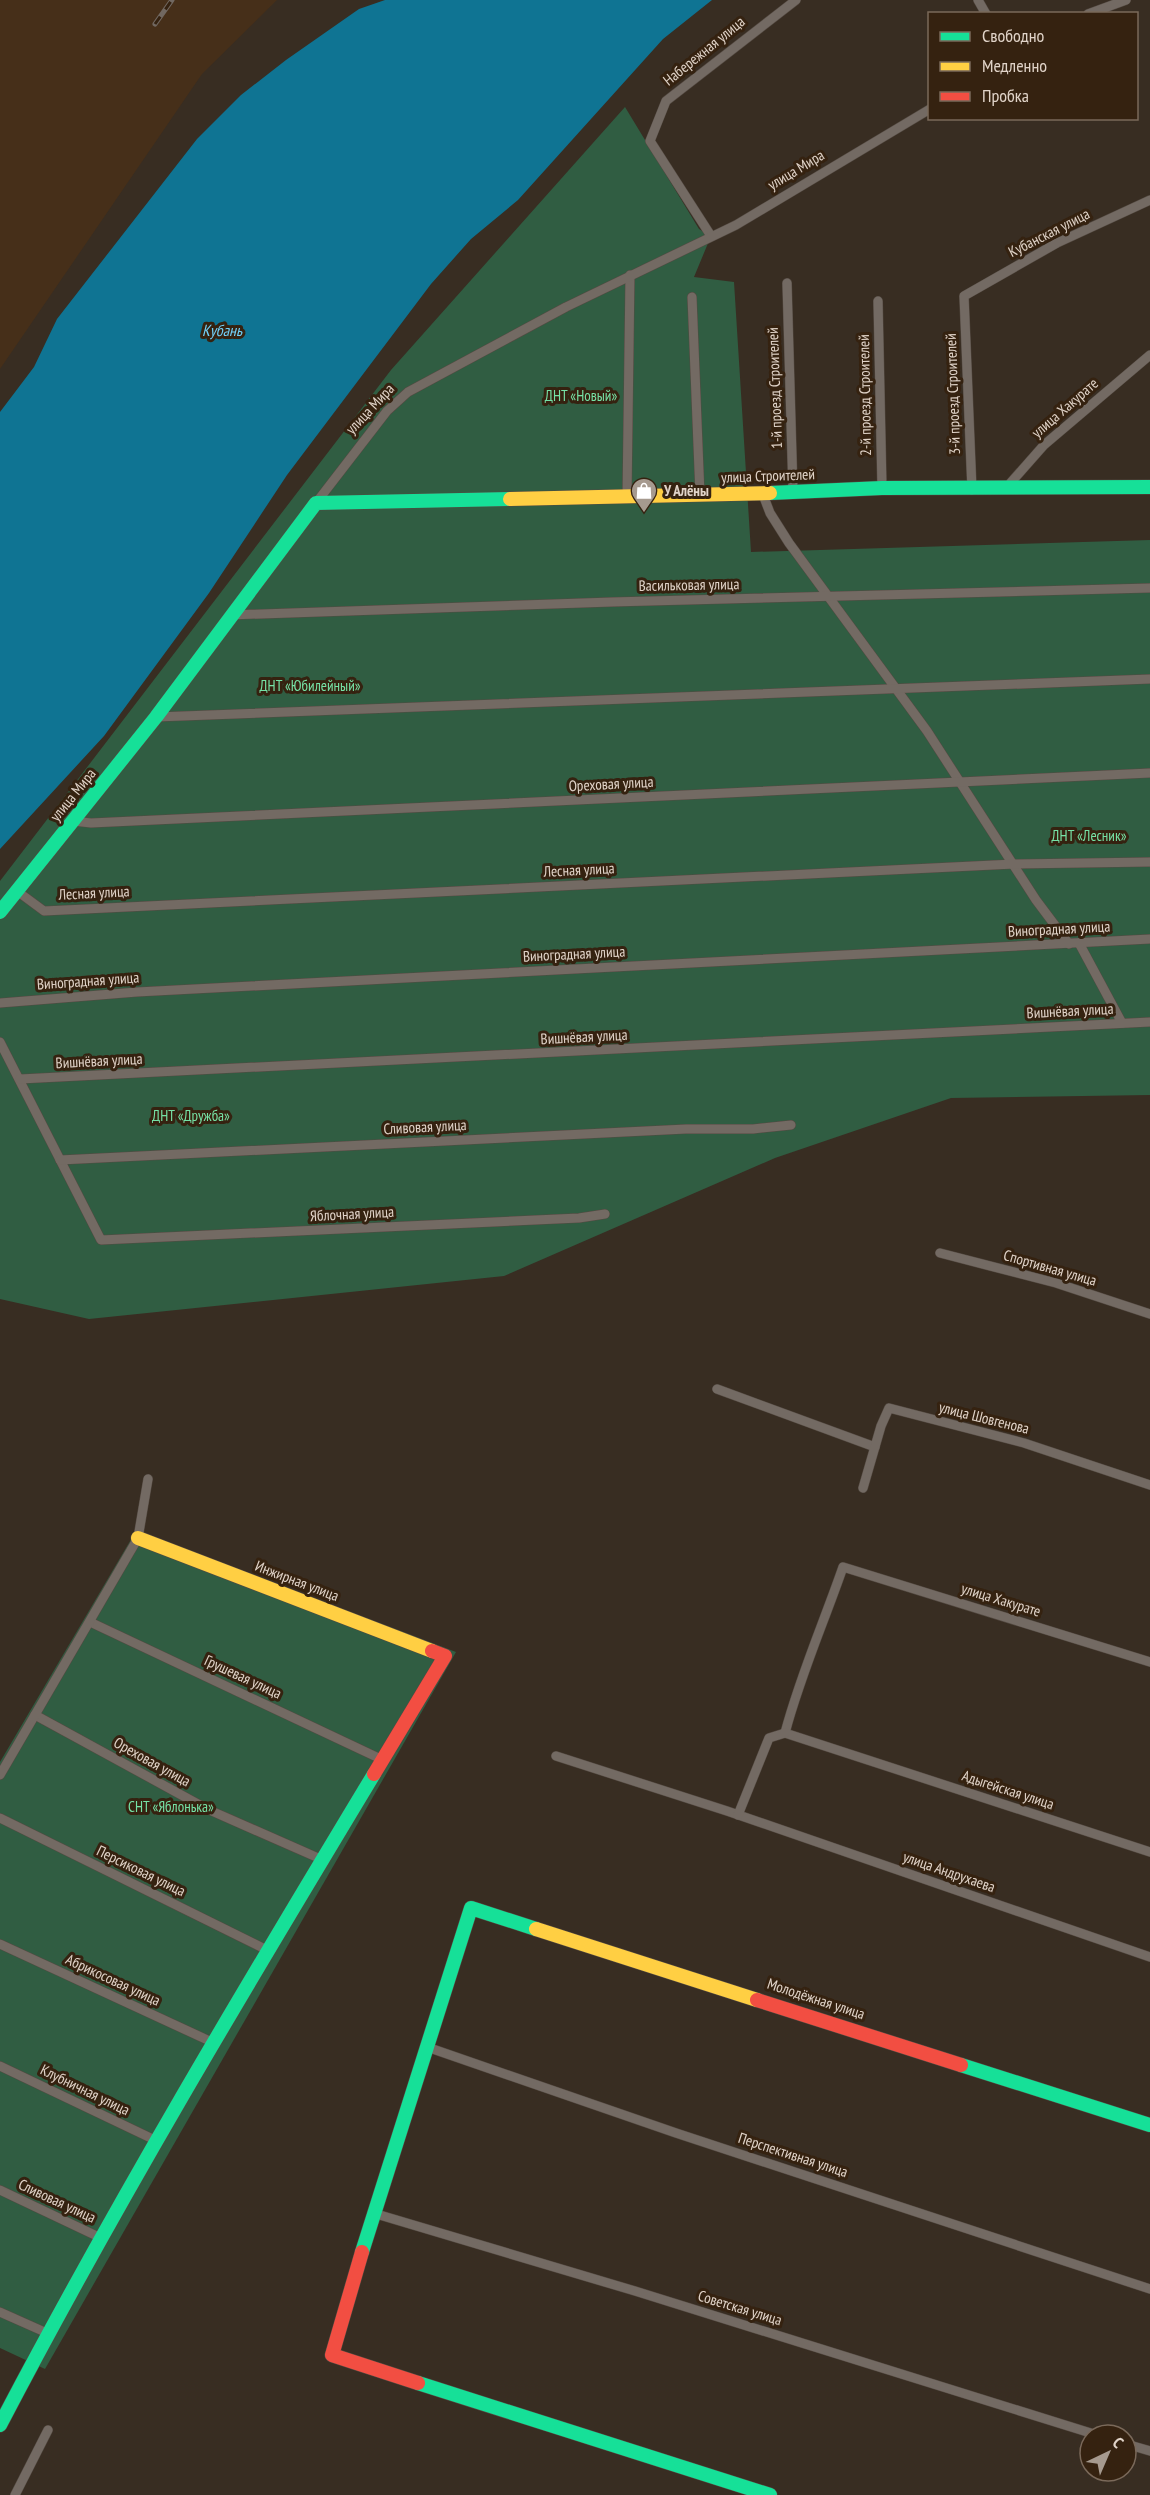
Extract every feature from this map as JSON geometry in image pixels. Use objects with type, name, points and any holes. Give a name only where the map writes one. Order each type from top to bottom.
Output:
[{"type":"street","name":"Набережная улица","points":[[711,236],[650,141],[666,101],[796,0]]},
{"type":"street","points":[[1093,12],[1126,0]]},
{"type":"street","name":"улица Мира","points":[[0,912],[156,717],[230,615],[372,429],[408,392],[630,275],[736,225],[928,110]]},
{"type":"street","name":"Кубанская улица","points":[[964,296],[1057,243],[1150,201]]},
{"type":"street","points":[[627,497],[630,275]]},
{"type":"street","name":"1-й проезд Строителей","points":[[787,283],[793,492]]},
{"type":"street","name":"3-й проезд Строителей","points":[[964,296],[972,489]]},
{"type":"street","points":[[692,297],[700,495]]},
{"type":"street","name":"2-й проезд Строителей","points":[[878,301],[882,488]]},
{"type":"street","name":"улица Хакурате","points":[[1006,488],[1044,445],[1150,355]]},
{"type":"street","name":"улица Строителей","points":[[316,503],[627,497],[882,488],[1150,487]]},
{"type":"street","points":[[762,492],[789,543],[960,782],[1036,900],[1074,943],[1122,1023]]},
{"type":"street","name":"Васильковая улица","points":[[230,615],[1150,588]]},
{"type":"street","points":[[156,717],[1150,679]]},
{"type":"street","name":"Ореховая улица","points":[[74,821],[91,823],[1150,773]]},
{"type":"street","name":"Лесная улица","points":[[17,891],[44,911],[1014,864],[1150,862]]},
{"type":"street","name":"Виноградная улица","points":[[0,1003],[137,992],[1150,939]]},
{"type":"street","name":"Вишнёвая улица","points":[[20,1079],[1150,1022]]},
{"type":"street","points":[[0,1042],[60,1160]]},
{"type":"street","name":"Сливовая улица","points":[[60,1160],[686,1128],[753,1129],[791,1125]]},
{"type":"street","name":"Яблочная улица","points":[[60,1160],[101,1240],[579,1218],[604,1214]]},
{"type":"street","name":"Спортивная улица","points":[[940,1253],[1056,1284],[1150,1314]]},
{"type":"street","points":[[717,1389],[875,1447]]},
{"type":"street","name":"улица Шовгенова","points":[[863,1488],[889,1408],[1024,1443],[1150,1485]]},
{"type":"street","points":[[0,1775],[138,1538],[148,1479]]},
{"type":"street","name":"Инжирная улица","points":[[138,1538],[446,1656],[383,1760]]},
{"type":"street","name":"улица Хакурате","points":[[785,1733],[798,1684],[813,1652],[843,1567],[1150,1662]]},
{"type":"street","name":"Грушевая улица","points":[[90,1622],[383,1760]]},
{"type":"street","name":"Ореховая улица","points":[[35,1715],[207,1809],[323,1860]]},
{"type":"street","points":[[738,1815],[769,1738],[785,1733]]},
{"type":"street","name":"Адыгейская улица","points":[[785,1733],[1150,1852]]},
{"type":"street","name":"улица Андрухаева","points":[[556,1756],[738,1815],[1150,1957]]},
{"type":"street","points":[[0,2425],[46,2333],[214,2043],[383,1760]]},
{"type":"street","name":"Персиковая улица","points":[[0,1818],[269,1951]]},
{"type":"street","name":"Молодёжная улица","points":[[427,2047],[471,1908],[1150,2125]]},
{"type":"street","name":"Абрикосовая улица","points":[[0,1944],[214,2043]]},
{"type":"street","points":[[427,2047],[373,2213],[332,2355],[770,2495]]},
{"type":"street","name":"Перспективная улица","points":[[427,2047],[676,2133],[1150,2289]]},
{"type":"street","name":"Клубничная улица","points":[[0,2066],[157,2141]]},
{"type":"street","name":"Сливовая улица","points":[[0,2190],[101,2238]]},
{"type":"street","name":"Советская улица","points":[[373,2213],[635,2291],[1078,2429]]},
{"type":"street","points":[[0,2312],[46,2333]]},
{"type":"street","points":[[15,2495],[48,2430]]},
{"type":"shaded area","points":[[0,0],[277,0],[202,74],[0,369]]},
{"type":"green space","points":[[625,107],[699,229],[711,236],[694,277],[734,282],[751,552],[1150,540],[1150,1095],[951,1098],[775,1158],[504,1276],[89,1319],[0,1299],[0,881],[391,370]]},
{"type":"green space","name":"СНТ «Яблонька»","points":[[136,1531],[456,1652],[45,2369],[0,2348],[0,1762]]},
{"type":"water","name":"Кубань","points":[[385,0],[712,0],[663,39],[518,200],[471,239],[431,284],[287,475],[209,593],[104,736],[0,849],[0,412],[34,367],[57,319],[197,139],[241,95],[286,60],[359,9]]},
{"type":"railway","points":[[155,24],[172,0]]},
{"type":"traffic: fast","points":[[770,493],[882,488],[1150,487]]},
{"type":"traffic: fast","points":[[0,912],[156,717],[316,503],[510,499]]},
{"type":"traffic: fast","points":[[0,2425],[135,2178],[374,1774]]},
{"type":"traffic: fast","points":[[362,2252],[471,1908],[536,1929]]},
{"type":"traffic: fast","points":[[961,2065],[1150,2125]]},
{"type":"traffic: fast","points":[[418,2383],[770,2495]]},
{"type":"traffic: slow","points":[[510,499],[770,493]]},
{"type":"traffic: slow","points":[[138,1538],[432,1651]]},
{"type":"traffic: slow","points":[[536,1929],[757,2000]]},
{"type":"traffic: jam","points":[[374,1774],[445,1656],[432,1651]]},
{"type":"traffic: jam","points":[[757,2000],[961,2065]]},
{"type":"traffic: jam","points":[[362,2252],[332,2355],[418,2383]]},
{"type":"place","name":"У Алёны","points":[[644,514]]},
{"type":"park label","name":"ДНТ «Новый»","points":[[581,396]]},
{"type":"park label","name":"ДНТ «Юбилейный»","points":[[310,686]]},
{"type":"park label","name":"ДНТ «Лесник»","points":[[1089,836]]},
{"type":"park label","name":"ДНТ «Дружба»","points":[[191,1116]]}]
